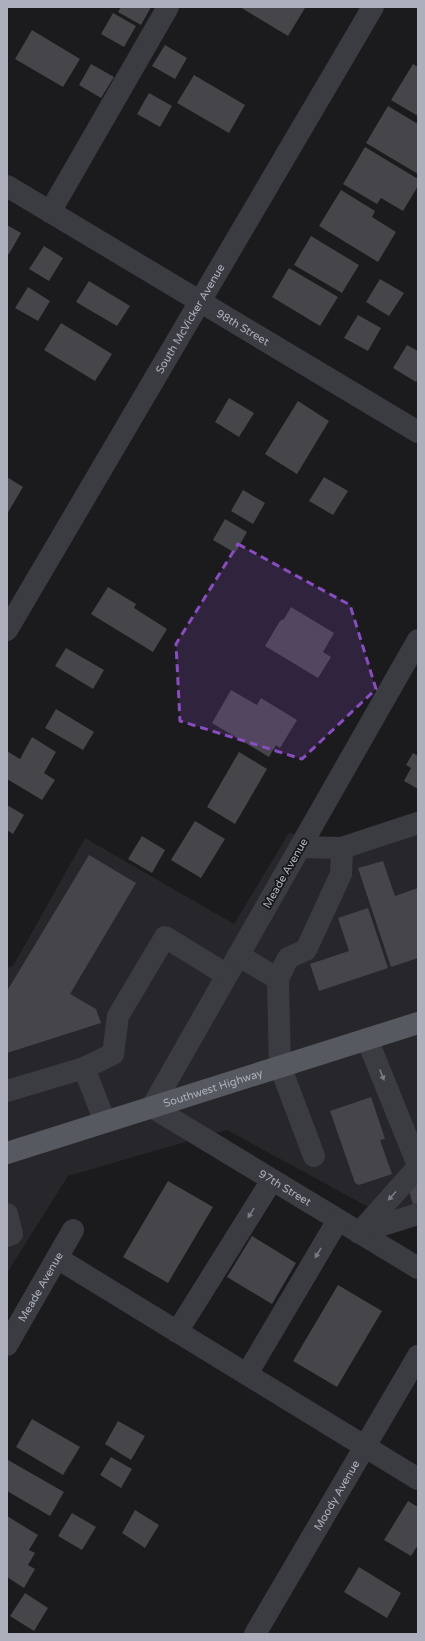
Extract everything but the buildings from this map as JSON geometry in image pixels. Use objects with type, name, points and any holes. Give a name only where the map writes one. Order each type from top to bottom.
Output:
[{"type":"main road","name":"Southwest Highway","points":[[7,1153],[418,1023]]},
{"type":"street","points":[[50,212],[168,7]]},
{"type":"street","name":"South McVicker Avenue","points":[[7,630],[373,7]]},
{"type":"street","name":"98th Street","points":[[7,186],[418,432]]},
{"type":"street","name":"Meade Avenue","points":[[152,1107],[418,640]]},
{"type":"street","points":[[300,847],[342,848],[418,823]]},
{"type":"street","points":[[314,1156],[280,1066],[278,979],[288,958],[306,950],[341,874],[342,848]]},
{"type":"street","points":[[7,1091],[84,1068],[113,1054],[118,1016],[165,937],[227,975]]},
{"type":"street","points":[[238,955],[278,979]]},
{"type":"street","points":[[359,1233],[418,1166],[367,1039]]},
{"type":"street","points":[[84,1068],[105,1122]]},
{"type":"street","name":"97th Street","points":[[152,1107],[418,1268]]},
{"type":"street","points":[[177,1332],[272,1180]]},
{"type":"street","points":[[7,1214],[12,1234],[7,1236]]},
{"type":"street","points":[[359,1233],[418,1214]]},
{"type":"street","points":[[247,1374],[338,1220]]},
{"type":"street","name":"Meade Avenue","points":[[7,1345],[73,1230]]},
{"type":"street","points":[[57,1258],[418,1479]]},
{"type":"street","name":"Moody Avenue","points":[[255,1634],[418,1356]]},
{"type":"highlighted area","points":[[238,544],[350,605],[376,689],[302,759],[180,721],[176,644]]},
{"type":"shaded area","points":[[418,811],[418,1223],[405,1227],[227,1130],[68,1176],[7,1273],[7,968],[13,966],[85,838],[234,924],[289,833],[330,840]]}]
